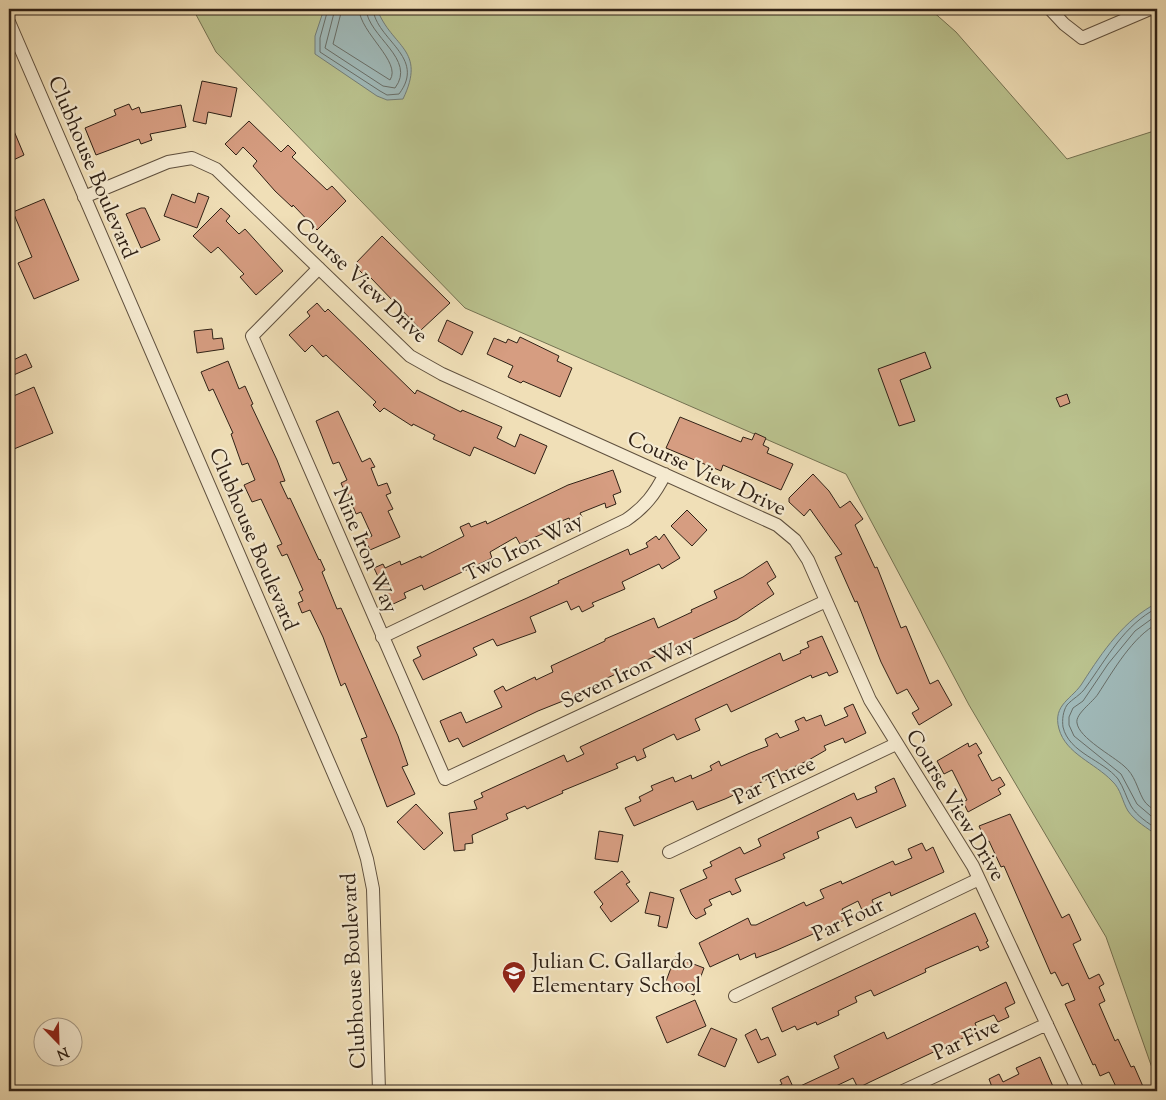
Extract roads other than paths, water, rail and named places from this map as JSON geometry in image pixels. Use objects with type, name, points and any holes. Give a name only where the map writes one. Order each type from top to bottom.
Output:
[{"type":"street","points":[[1050,9],[1082,38],[1150,9]]},
{"type":"street","name":"Clubhouse Boulevard","points":[[9,22],[358,830],[367,859],[373,889],[379,1091]]},
{"type":"street","name":"Course View Drive","points":[[84,197],[168,162],[192,158],[216,169],[410,356],[442,374],[777,525],[795,540],[808,560],[870,700],[979,879],[1078,1091]]},
{"type":"street","name":"Nine Iron Way","points":[[319,268],[252,336],[382,637],[446,779]]},
{"type":"street","name":"Two Iron Way","points":[[382,637],[626,520],[644,507],[656,492],[665,474]]},
{"type":"street","name":"Seven Iron Way","points":[[446,779],[826,601]]},
{"type":"street","name":"Par Three","points":[[669,852],[896,744]]},
{"type":"street","name":"Par Four","points":[[735,996],[979,879]]},
{"type":"street","name":"Par Five","points":[[903,1091],[1047,1024]]},
{"type":"water","points":[[324,9],[377,9],[383,22],[405,50],[409,59],[411,69],[403,99],[387,100],[377,96],[315,54],[315,36]]},
{"type":"water","points":[[1157,603],[1157,835],[1131,815],[1112,781],[1074,752],[1068,745],[1059,729],[1058,714],[1115,637],[1134,618]]},
{"type":"place","name":"Julian C. Gallardo Elementary School","points":[[514,994]]}]
